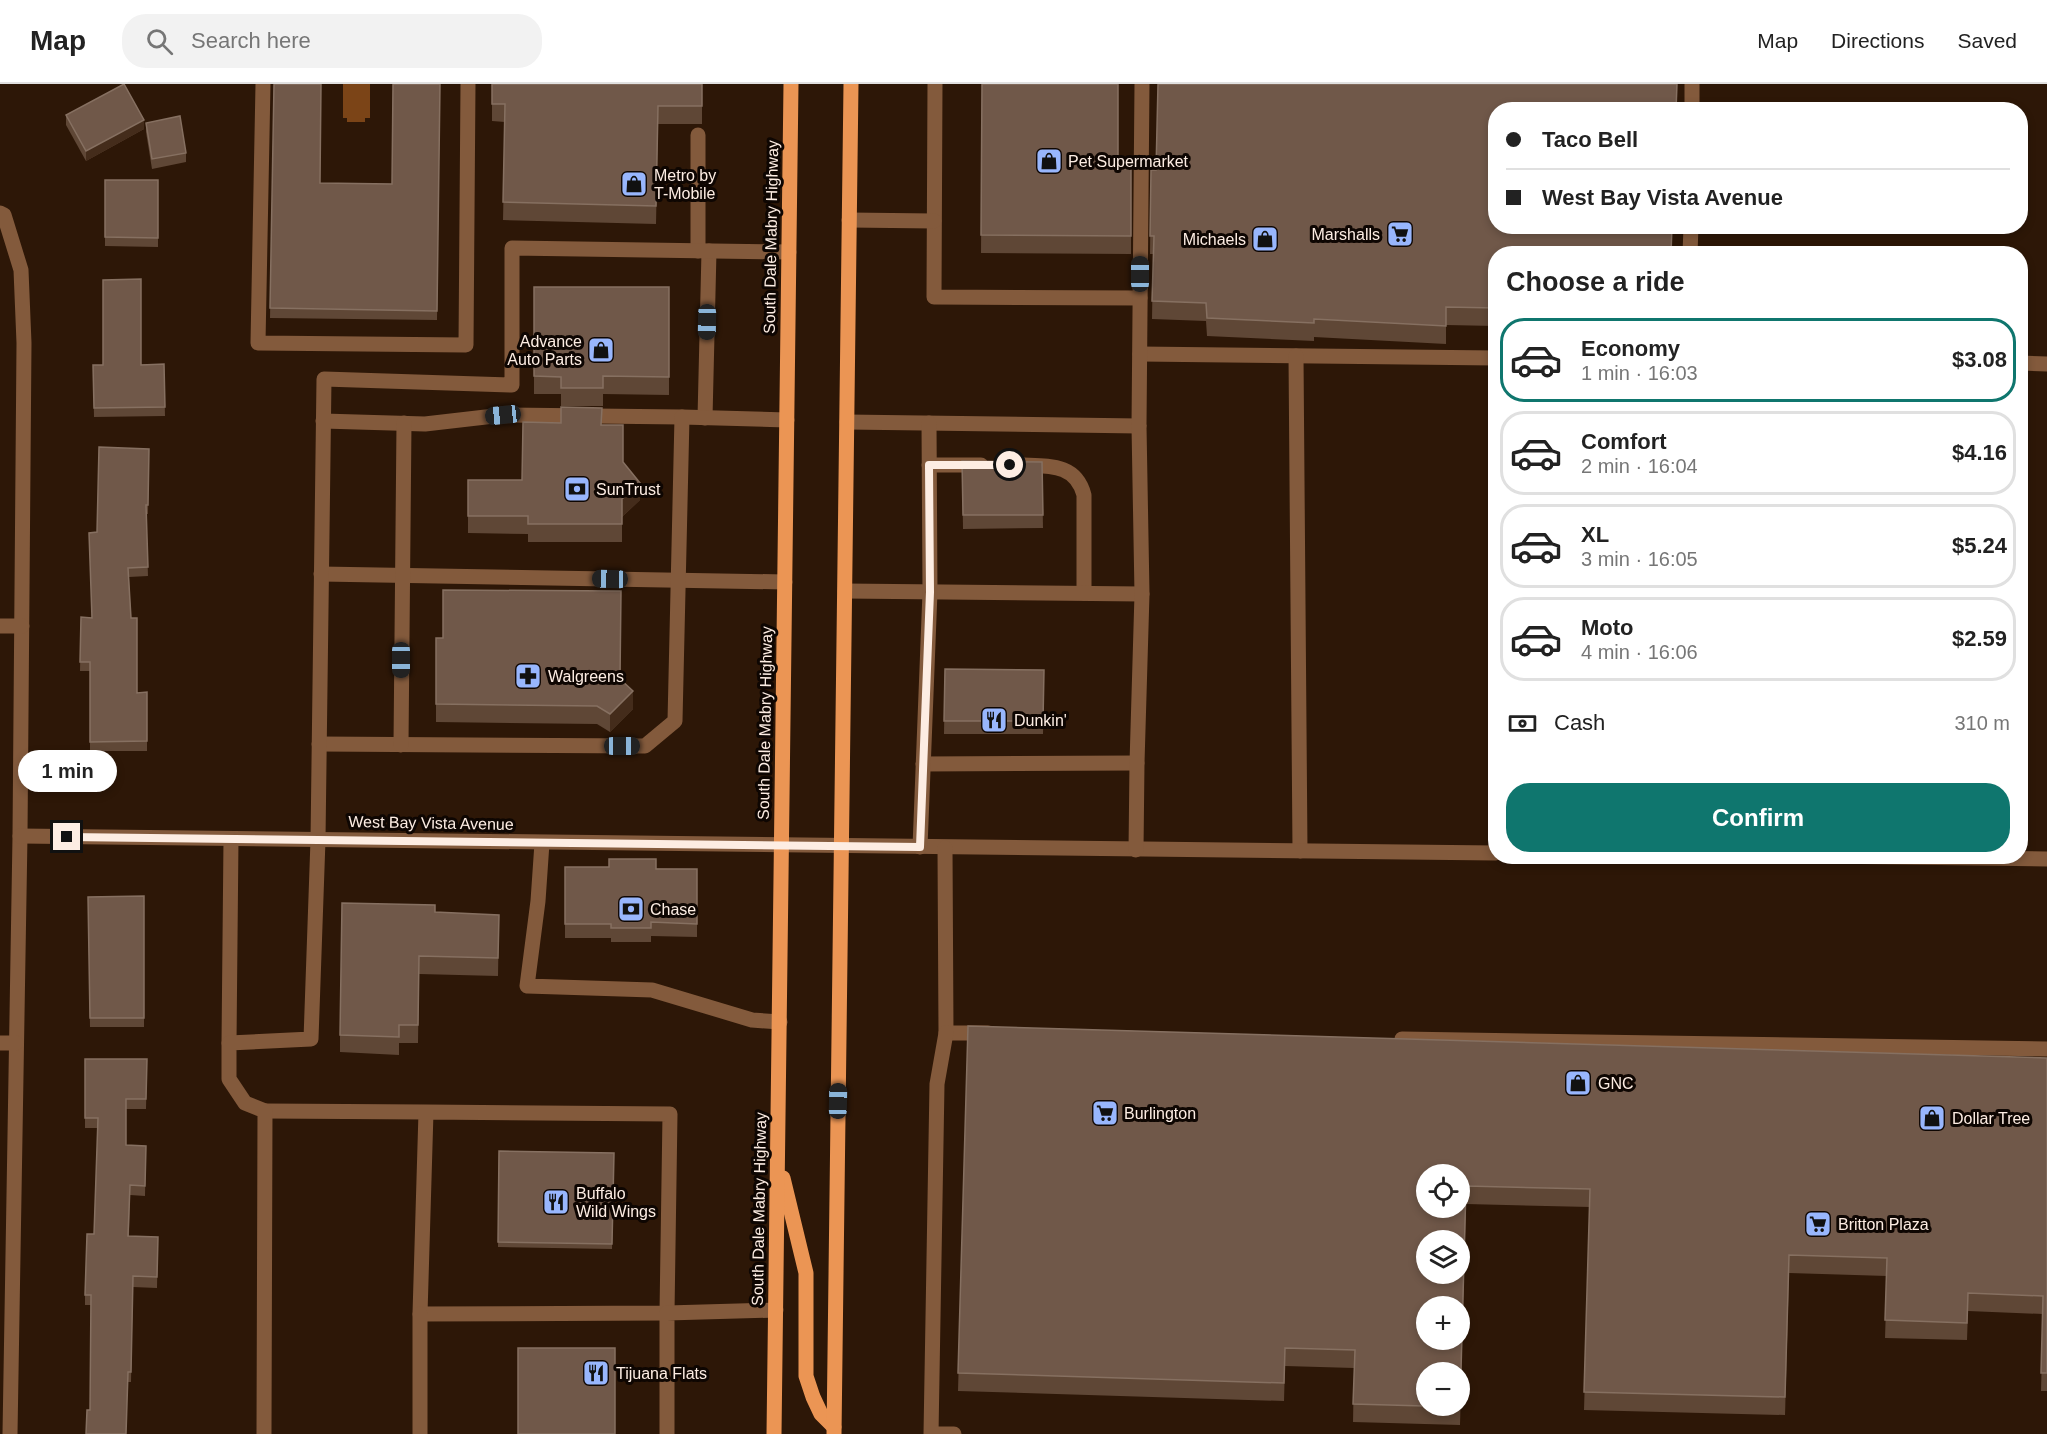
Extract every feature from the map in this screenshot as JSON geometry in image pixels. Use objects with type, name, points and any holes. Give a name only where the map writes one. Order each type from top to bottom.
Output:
[{"type":"main road","name":"South Dale Mabry Highway","points":[[774,1434],[791,84]]},
{"type":"main road","points":[[834,1430],[851,84]]},
{"type":"main road","points":[[778,1155],[806,1273],[806,1376],[821,1414],[834,1430]]},
{"type":"street","points":[[263,84],[258,344],[454,345],[466,345],[468,84]]},
{"type":"street","points":[[935,84],[934,297],[1140,298]]},
{"type":"street","points":[[1136,850],[1142,594],[1139,426],[1142,84]]},
{"type":"street","points":[[1692,84],[1692,102]]},
{"type":"street","points":[[698,135],[704,251],[705,418]]},
{"type":"street","points":[[0,213],[4,215],[21,270],[24,343],[20,836],[10,1434]]},
{"type":"street","points":[[849,220],[934,221]]},
{"type":"street","points":[[229,1043],[311,1039],[318,840],[324,379],[512,384],[512,248],[789,252]]},
{"type":"street","points":[[1140,354],[1488,358]]},
{"type":"street","points":[[1296,356],[1300,851]]},
{"type":"street","points":[[2028,363],[2047,364]]},
{"type":"street","points":[[323,421],[425,424],[503,415],[787,420]]},
{"type":"street","points":[[319,744],[645,746],[675,721],[682,417]]},
{"type":"street","points":[[847,422],[1139,426]]},
{"type":"street","points":[[401,745],[404,423]]},
{"type":"street","points":[[920,847],[930,592],[929,423]]},
{"type":"street","points":[[929,465],[1051,466],[1064,469],[1075,477],[1082,485],[1084,495],[1084,593]]},
{"type":"street","points":[[321,574],[785,582]]},
{"type":"street","points":[[845,591],[1142,594]]},
{"type":"street","points":[[0,626],[22,626]]},
{"type":"street","points":[[923,764],[1137,763]]},
{"type":"street","name":"West Bay Vista Avenue","points":[[20,836],[1488,853]]},
{"type":"street","points":[[231,839],[229,1079],[245,1103],[265,1111],[670,1114],[667,1434]]},
{"type":"street","points":[[542,843],[538,901],[527,986],[652,990],[752,1020],[780,1022]]},
{"type":"street","points":[[931,1434],[937,1084],[946,1033],[945,848]]},
{"type":"street","points":[[2028,859],[2047,859]]},
{"type":"street","points":[[946,1033],[1003,1034]]},
{"type":"street","points":[[1388,1039],[2047,1049]]},
{"type":"street","points":[[0,1043],[16,1044]]},
{"type":"street","points":[[264,1434],[265,1111]]},
{"type":"street","points":[[420,1434],[420,1314],[426,1112]]},
{"type":"street","points":[[420,1314],[776,1310]]},
{"type":"street","points":[[917,1434],[954,1434]]},
{"type":"shaded area","points":[[343,84],[370,84],[370,118],[365,118],[365,122],[347,122],[347,118],[343,118]]},
{"type":"building","points":[[124,84],[144,120],[86,151],[66,115]]},
{"type":"building","points":[[274,84],[321,84],[320,183],[392,184],[393,84],[440,84],[437,311],[270,308]]},
{"type":"building","points":[[492,84],[702,84],[702,106],[658,106],[656,206],[503,202],[505,104],[492,104]]},
{"type":"building","name":"Pet Supermarket","points":[[982,84],[1118,84],[1118,169],[1131,169],[1131,236],[981,235]]},
{"type":"building","points":[[1158,84],[1677,84],[1676,102],[1488,102],[1488,234],[1672,234],[1671,246],[1488,246],[1488,308],[1446,307],[1446,326],[1314,319],[1314,323],[1207,318],[1206,303],[1152,301],[1154,236],[1150,236],[1151,170],[1156,170]]},
{"type":"building","points":[[180,116],[186,153],[152,159],[146,123]]},
{"type":"building","points":[[105,180],[158,180],[158,238],[105,237]]},
{"type":"building","points":[[141,279],[141,365],[164,364],[165,407],[94,408],[93,365],[103,365],[103,280]]},
{"type":"building","name":"Advance Auto Parts","points":[[534,287],[669,287],[669,377],[603,376],[603,388],[561,388],[561,377],[534,376]]},
{"type":"building","name":"SunTrust","points":[[561,407],[602,408],[601,425],[623,425],[623,462],[640,483],[622,499],[622,524],[528,524],[528,516],[468,516],[468,480],[522,480],[523,422],[561,423]]},
{"type":"building","points":[[99,447],[149,449],[148,505],[146,505],[148,567],[128,568],[131,618],[137,618],[137,693],[147,692],[147,741],[90,742],[90,662],[80,662],[81,617],[92,618],[89,533],[97,532]]},
{"type":"building","points":[[962,461],[1042,462],[1043,515],[963,515]]},
{"type":"building","name":"Walgreens","points":[[443,590],[621,591],[620,679],[633,691],[610,714],[597,706],[436,704],[436,638],[443,638]]},
{"type":"building","name":"Dunkin'","points":[[945,669],[1044,670],[1043,721],[944,721]]},
{"type":"building","name":"Chase","points":[[609,859],[656,859],[656,869],[697,869],[697,924],[651,922],[651,928],[611,928],[611,924],[565,924],[565,867],[609,867]]},
{"type":"building","points":[[144,896],[144,1018],[90,1018],[88,897]]},
{"type":"building","points":[[342,903],[435,905],[435,912],[499,915],[498,958],[419,956],[418,1025],[399,1025],[399,1037],[340,1035]]},
{"type":"building","name":"Britton Plaza","points":[[968,1026],[2047,1058],[2047,1373],[2041,1373],[2043,1296],[1968,1293],[1967,1323],[1885,1320],[1887,1258],[1789,1255],[1785,1397],[1584,1392],[1590,1189],[1470,1186],[1470,1164],[1416,1164],[1416,1218],[1465,1218],[1465,1230],[1416,1230],[1416,1284],[1463,1284],[1463,1296],[1416,1296],[1416,1350],[1462,1350],[1461,1362],[1416,1362],[1416,1406],[1353,1404],[1355,1350],[1285,1348],[1284,1383],[958,1373]]},
{"type":"building","points":[[85,1059],[147,1059],[146,1099],[126,1099],[126,1145],[146,1146],[145,1186],[130,1185],[128,1236],[158,1237],[157,1277],[133,1276],[131,1372],[128,1372],[126,1434],[86,1434],[87,1410],[90,1410],[91,1295],[85,1295],[87,1234],[94,1234],[98,1118],[85,1118]]},
{"type":"building","name":"Buffalo Wild Wings","points":[[499,1151],[614,1153],[612,1244],[498,1242]]},
{"type":"building","points":[[518,1348],[615,1348],[615,1434],[518,1434]]},
{"type":"place","name":"Pet Supermarket","points":[[1049,161]]},
{"type":"place","name":"Metro by T-Mobile","points":[[634,184]]},
{"type":"place","name":"Marshalls","points":[[1400,234]]},
{"type":"place","name":"Michaels","points":[[1265,239]]},
{"type":"place","name":"Advance Auto Parts","points":[[601,350]]},
{"type":"place","name":"SunTrust","points":[[577,489]]},
{"type":"place","name":"Walgreens","points":[[528,676]]},
{"type":"place","name":"Dunkin'","points":[[994,720]]},
{"type":"place","name":"Chase","points":[[631,909]]},
{"type":"place","name":"GNC","points":[[1578,1083]]},
{"type":"place","name":"Burlington","points":[[1105,1113]]},
{"type":"place","name":"Dollar Tree","points":[[1932,1118]]},
{"type":"place","name":"Buffalo Wild Wings","points":[[556,1202]]},
{"type":"place","name":"Britton Plaza","points":[[1818,1224]]},
{"type":"place","name":"Tijuana Flats","points":[[596,1373]]},
{"type":"route","points":[[67,837],[920,847],[930,592],[929,465],[1010,465]]}]
